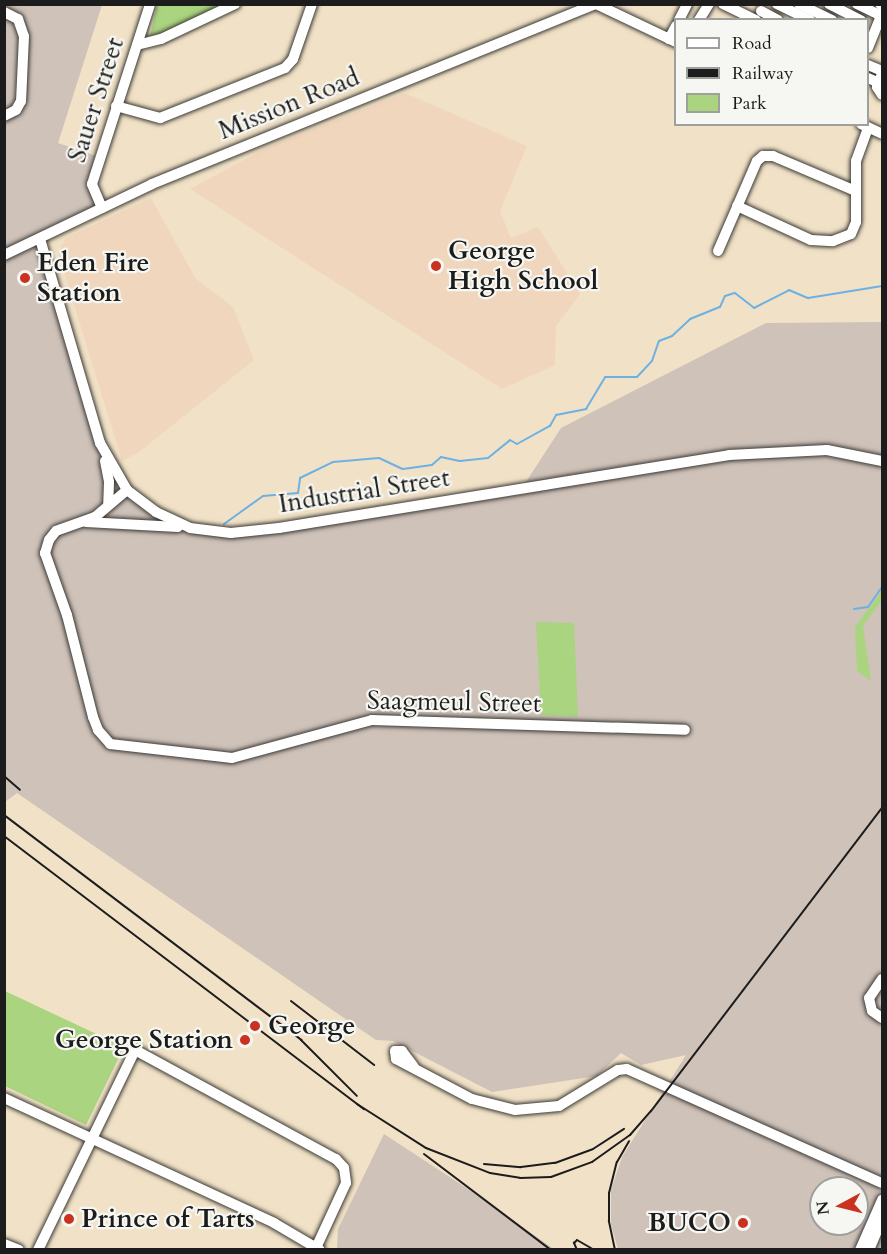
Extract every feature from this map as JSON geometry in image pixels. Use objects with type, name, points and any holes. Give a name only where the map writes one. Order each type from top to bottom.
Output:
[{"type":"street","name":"Sauer Street","points":[[102,208],[92,184],[150,4]]},
{"type":"street","points":[[137,45],[161,39],[235,4]]},
{"type":"street","points":[[116,106],[160,118],[285,68],[293,59],[312,4]]},
{"type":"street","points":[[595,4],[672,41]]},
{"type":"street","name":"Mission Road","points":[[4,255],[152,184],[595,4]]},
{"type":"street","points":[[680,18],[687,4]]},
{"type":"street","points":[[700,18],[709,4]]},
{"type":"street","points":[[723,4],[738,16],[758,15]]},
{"type":"street","points":[[777,4],[825,18]]},
{"type":"street","points":[[829,4],[857,18]]},
{"type":"street","points":[[857,4],[879,15],[869,40]]},
{"type":"street","points":[[4,12],[20,22],[24,36],[22,96],[17,109],[4,116]]},
{"type":"street","points":[[869,67],[881,76],[882,95]]},
{"type":"street","points":[[737,206],[811,240],[832,241],[855,229],[856,160],[864,126],[882,134]]},
{"type":"street","points":[[718,251],[757,161],[767,155],[856,191]]},
{"type":"street","name":"Industrial Street","points":[[40,239],[100,443],[127,490],[156,512],[190,528],[231,533],[279,528],[729,454],[826,450],[882,461]]},
{"type":"street","points":[[100,443],[109,482],[108,506]]},
{"type":"street","name":"Saagmeul Street","points":[[127,490],[108,506],[82,522],[56,531],[45,553],[67,615],[93,717],[98,730],[110,744],[232,758],[372,720],[685,730]]},
{"type":"street","points":[[82,522],[190,528]]},
{"type":"street","points":[[882,979],[869,998],[872,1011],[882,1018]]},
{"type":"street","points":[[4,1098],[91,1139],[274,1223],[317,1249],[346,1183],[344,1168],[336,1159],[135,1050],[91,1139],[38,1250]]},
{"type":"street","points":[[414,1067],[482,1104],[501,1109],[560,1106],[622,1068],[643,1075],[688,1099],[722,1108],[882,1183]]},
{"type":"street","points":[[860,1250],[882,1200]]},
{"type":"street","points":[[869,1250],[882,1219]]},
{"type":"street","points":[[4,1244],[19,1250]]},
{"type":"shaded area","points":[[4,5],[102,5],[58,143],[99,157],[92,184],[102,208],[40,239],[100,443],[116,473],[156,512],[212,533],[522,488],[561,428],[766,323],[882,322],[882,1249],[618,1249],[611,1225],[611,1190],[622,1157],[686,1055],[641,1065],[621,1053],[597,1076],[492,1092],[393,1041],[376,1040],[17,793],[5,802]]},
{"type":"shaded area","name":"George High School","points":[[405,93],[527,146],[500,211],[511,238],[538,227],[580,294],[556,326],[555,365],[502,389],[190,189],[268,147]]},
{"type":"shaded area","points":[[151,198],[196,279],[233,307],[254,360],[139,452],[122,461],[58,253],[66,238]]},
{"type":"shaded area","points":[[384,1134],[554,1249],[337,1249],[338,1229]]},
{"type":"green space","points":[[157,5],[226,5],[158,37],[150,36]]},
{"type":"green space","points":[[882,591],[882,600],[863,626],[871,681],[857,671],[855,627]]},
{"type":"green space","points":[[536,622],[574,623],[578,717],[541,715]]},
{"type":"green space","points":[[5,991],[124,1047],[86,1125],[5,1086]]},
{"type":"waterway","points":[[224,524],[263,496],[298,493],[300,478],[333,462],[379,458],[403,469],[432,465],[441,457],[460,461],[488,458],[510,440],[517,444],[550,426],[556,415],[586,409],[605,377],[637,377],[652,361],[659,341],[672,336],[690,319],[720,307],[725,296],[735,293],[754,308],[789,290],[808,298],[882,286]]},
{"type":"waterway","points":[[854,609],[868,607],[882,587]]},
{"type":"railway","points":[[4,776],[20,790]]},
{"type":"railway","points":[[357,1104],[426,1148],[490,1173],[520,1178],[551,1177],[592,1162],[630,1135],[651,1111],[882,808]]},
{"type":"railway","points":[[4,815],[301,1040],[357,1096]]},
{"type":"railway","points":[[4,836],[364,1109]]},
{"type":"railway","points":[[291,1001],[374,1065]]},
{"type":"railway","points":[[484,1164],[521,1167],[555,1163],[593,1149],[624,1129]]},
{"type":"railway","points":[[615,1250],[609,1221],[609,1193],[617,1162],[629,1141]]},
{"type":"railway","points":[[424,1154],[551,1250]]},
{"type":"railway","points":[[577,1250],[574,1243],[577,1240],[594,1250]]},
{"type":"place","name":"George High School","points":[[436,266]]},
{"type":"place","name":"Eden Fire Station","points":[[25,278]]},
{"type":"place","name":"George","points":[[255,1026]]},
{"type":"place","name":"George Station","points":[[245,1040]]},
{"type":"place","name":"Prince of Tarts","points":[[69,1219]]},
{"type":"place","name":"BUCO","points":[[743,1223]]}]
